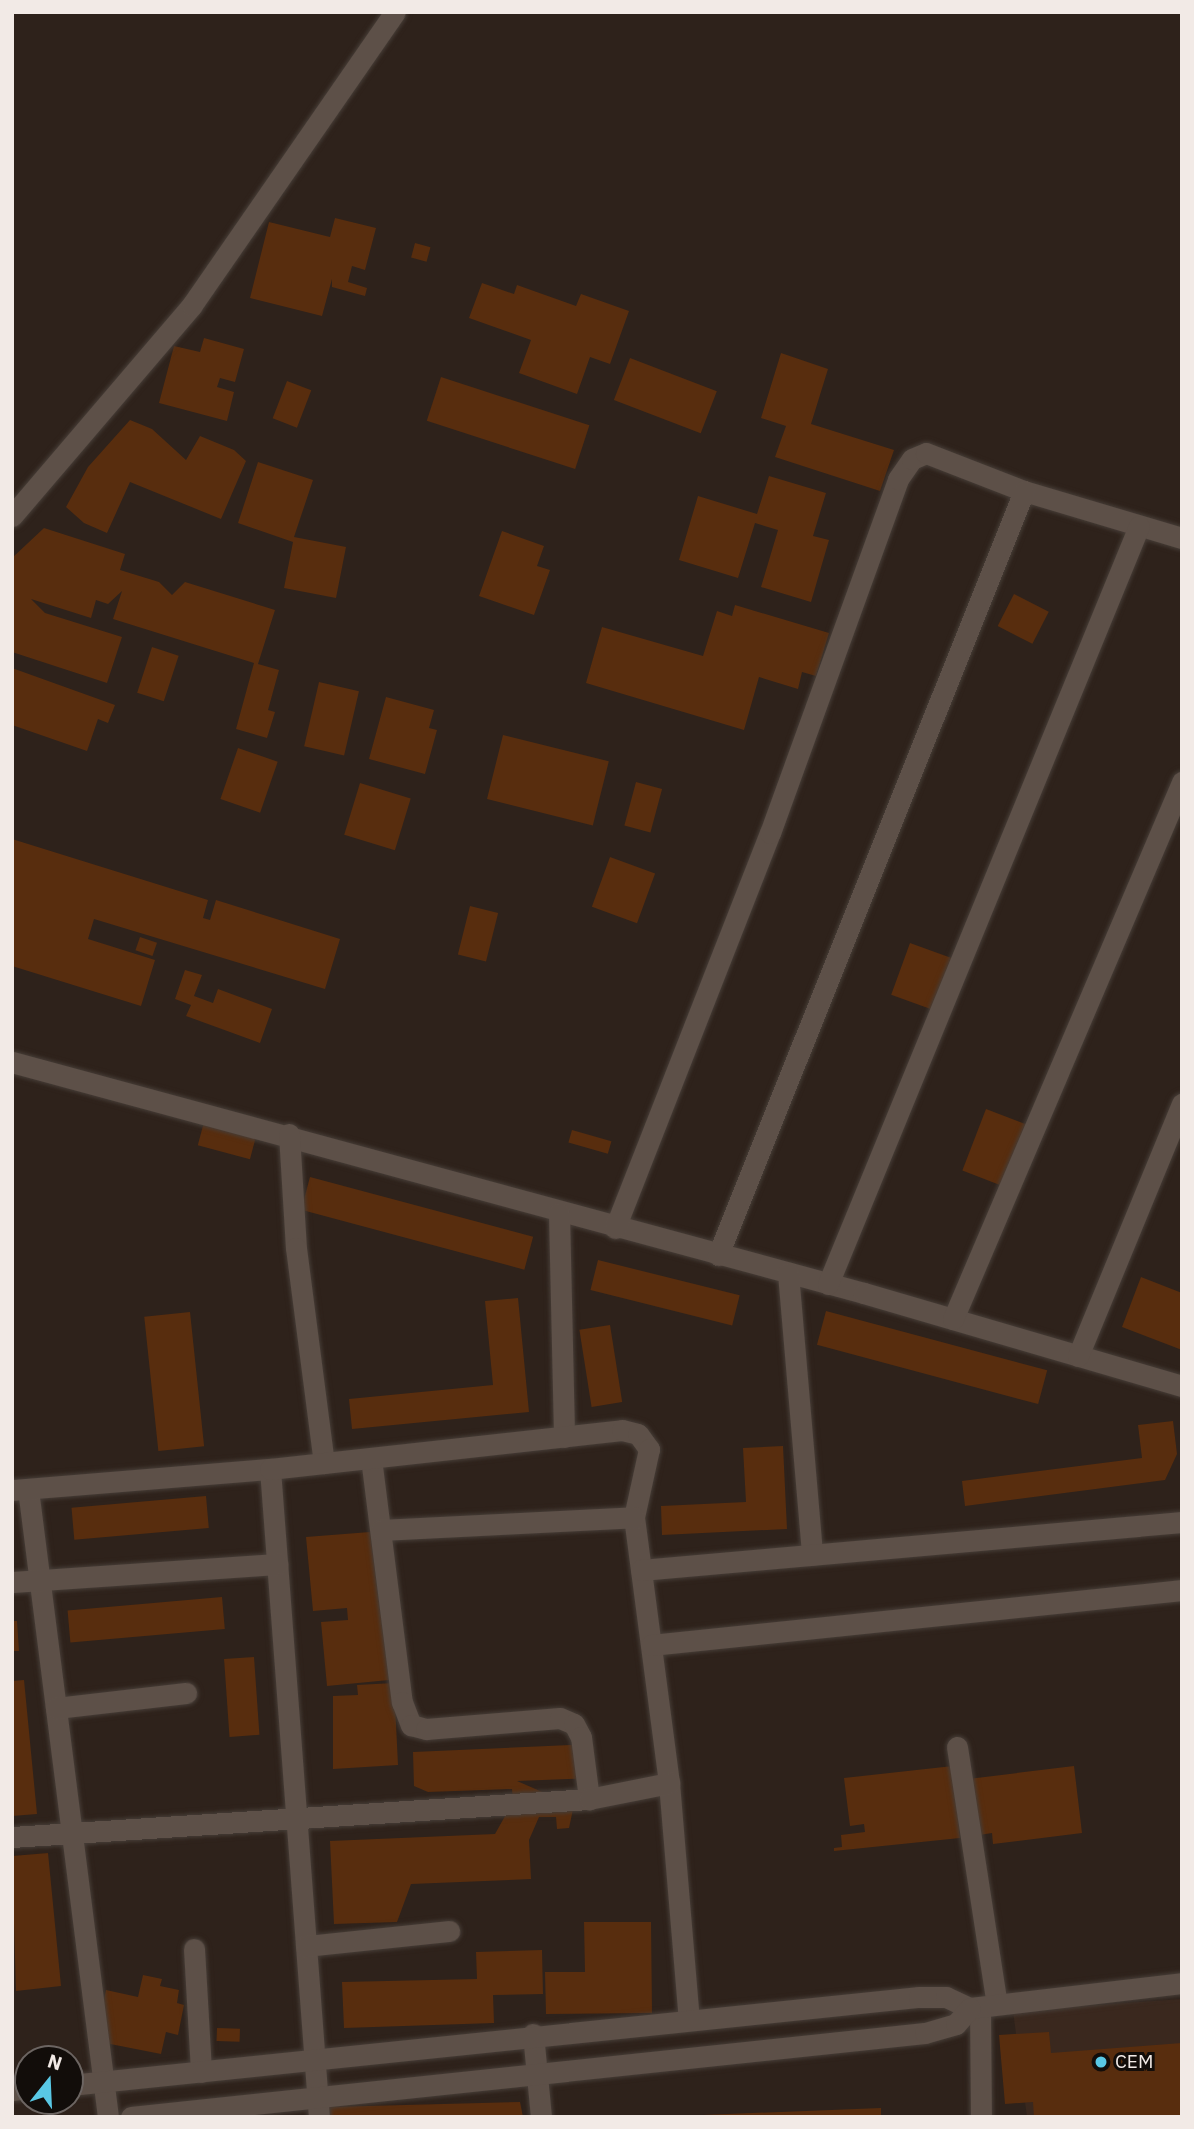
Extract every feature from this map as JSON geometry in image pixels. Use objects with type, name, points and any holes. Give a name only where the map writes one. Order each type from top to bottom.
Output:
[{"type":"street","points":[[12,516],[192,305],[395,12]]},
{"type":"street","points":[[615,1228],[770,833],[898,479],[912,460],[926,453],[1024,491],[1182,538]]},
{"type":"street","points":[[718,1255],[1024,491]]},
{"type":"street","points":[[828,1284],[1139,526]]},
{"type":"street","points":[[953,1319],[1182,782]]},
{"type":"street","points":[[12,1062],[289,1134],[559,1213],[828,1284],[1182,1386]]},
{"type":"street","points":[[1078,1356],[1182,1104]]},
{"type":"street","points":[[289,1134],[296,1248],[324,1463]]},
{"type":"street","points":[[559,1213],[564,1437]]},
{"type":"street","points":[[788,1273],[812,1555]]},
{"type":"street","points":[[108,2117],[39,1580],[20,1489],[270,1469],[622,1430],[638,1434],[649,1449],[634,1517],[669,1783],[690,2020]]},
{"type":"street","points":[[371,1458],[402,1702],[411,1725],[426,1729],[560,1718],[574,1724],[581,1737],[589,1799]]},
{"type":"street","points":[[270,1469],[318,2106]]},
{"type":"street","points":[[380,1530],[634,1517]]},
{"type":"street","points":[[640,1570],[1182,1522]]},
{"type":"street","points":[[12,1582],[277,1564]]},
{"type":"street","points":[[651,1645],[1182,1590]]},
{"type":"street","points":[[56,1708],[186,1693]]},
{"type":"street","points":[[957,1747],[982,2006],[981,2117]]},
{"type":"street","points":[[12,1836],[589,1799],[669,1783]]},
{"type":"street","points":[[306,1946],[449,1931]]},
{"type":"street","points":[[194,1949],[201,2073]]},
{"type":"street","points":[[84,2084],[534,2034],[932,1996],[982,2006],[1182,1983]]},
{"type":"street","points":[[131,2117],[318,2106],[537,2075],[925,2033],[956,2024],[982,2006]]},
{"type":"street","points":[[534,2034],[541,2117]]},
{"type":"shaded area","name":"CEM","points":[[1182,1999],[1182,2117],[1027,2117],[1013,2011]]},
{"type":"building","points":[[335,218],[376,228],[365,270],[352,266],[348,282],[367,288],[365,296],[332,287],[332,279],[322,316],[250,298],[269,222],[330,237]]},
{"type":"building","points":[[415,243],[430,247],[427,262],[411,257]]},
{"type":"building","points":[[482,283],[514,294],[517,285],[576,306],[581,294],[629,311],[610,364],[590,357],[577,394],[519,373],[531,340],[469,318]]},
{"type":"building","points":[[204,338],[244,349],[235,382],[220,378],[217,387],[234,392],[227,421],[159,403],[174,346],[200,352]]},
{"type":"building","points":[[781,353],[828,369],[811,424],[894,450],[880,491],[775,457],[786,426],[761,418]]},
{"type":"building","points":[[630,358],[717,391],[701,433],[614,400]]},
{"type":"building","points":[[441,377],[589,425],[575,469],[427,421]]},
{"type":"building","points":[[287,381],[311,390],[297,428],[273,418]]},
{"type":"building","points":[[130,420],[152,429],[186,460],[200,436],[234,450],[246,461],[221,519],[130,482],[107,533],[84,523],[66,507],[88,467]]},
{"type":"building","points":[[258,462],[313,480],[294,537],[346,547],[336,598],[284,588],[293,542],[238,523]]},
{"type":"building","points":[[769,476],[826,493],[813,536],[829,540],[811,602],[761,587],[778,530],[755,523],[738,578],[679,560],[698,496],[757,514]]},
{"type":"building","points":[[44,528],[125,554],[120,570],[159,582],[172,595],[185,582],[275,610],[258,664],[279,670],[268,710],[275,712],[267,738],[236,729],[254,663],[113,619],[122,591],[108,604],[96,600],[91,618],[31,599],[45,613],[122,637],[107,683],[12,652],[12,558]]},
{"type":"building","points":[[502,531],[544,546],[537,566],[550,570],[534,615],[479,596]]},
{"type":"building","points":[[1014,594],[1049,612],[1032,644],[998,626]]},
{"type":"building","points":[[735,605],[829,633],[816,676],[802,672],[798,689],[759,677],[744,730],[586,683],[602,627],[703,656],[717,611],[732,616]]},
{"type":"building","points":[[152,647],[179,656],[164,701],[137,693]]},
{"type":"building","points":[[12,668],[115,705],[108,723],[98,719],[87,751],[12,725]]},
{"type":"building","points":[[319,682],[359,691],[344,756],[304,746]]},
{"type":"building","points":[[386,697],[434,710],[429,728],[437,730],[425,774],[369,759]]},
{"type":"building","points":[[503,735],[609,761],[593,825],[487,799]]},
{"type":"building","points":[[238,748],[278,762],[260,813],[220,799]]},
{"type":"building","points":[[636,782],[662,789],[650,832],[624,825]]},
{"type":"building","points":[[360,783],[411,798],[395,850],[344,835]]},
{"type":"building","points":[[12,839],[208,900],[203,918],[210,920],[216,900],[340,939],[325,989],[94,919],[88,939],[155,960],[141,1006],[12,966]]},
{"type":"building","points":[[610,857],[655,873],[637,923],[592,907]]},
{"type":"building","points":[[470,906],[498,913],[486,962],[458,955]]},
{"type":"building","points":[[140,937],[157,943],[152,956],[135,950]]},
{"type":"building","points":[[910,943],[954,959],[935,1011],[891,995]]},
{"type":"building","points":[[185,970],[202,975],[194,996],[213,1003],[218,989],[272,1009],[260,1043],[186,1016],[191,1005],[175,999]]},
{"type":"building","points":[[986,1109],[1043,1131],[1019,1192],[962,1171]]},
{"type":"building","points":[[204,1122],[256,1136],[250,1159],[198,1145]]},
{"type":"building","points":[[572,1130],[611,1141],[608,1154],[568,1142]]},
{"type":"building","points":[[310,1177],[533,1237],[524,1270],[301,1210]]},
{"type":"building","points":[[598,1260],[740,1295],[732,1325],[591,1290]]},
{"type":"building","points":[[1141,1277],[1182,1293],[1182,1350],[1122,1327]]},
{"type":"building","points":[[518,1298],[529,1412],[352,1429],[349,1399],[493,1385],[485,1301]]},
{"type":"building","points":[[826,1311],[1047,1370],[1038,1404],[817,1345]]},
{"type":"building","points":[[190,1312],[204,1446],[158,1451],[144,1317]]},
{"type":"building","points":[[610,1325],[622,1402],[592,1407],[579,1330]]},
{"type":"building","points":[[1173,1421],[1177,1454],[1165,1480],[965,1506],[962,1481],[1142,1458],[1138,1425]]},
{"type":"building","points":[[783,1446],[787,1529],[662,1535],[661,1506],[746,1502],[743,1448]]},
{"type":"building","points":[[206,1496],[209,1528],[74,1540],[72,1508]]},
{"type":"building","points":[[370,1532],[389,1680],[327,1686],[321,1622],[348,1620],[347,1608],[313,1611],[306,1537]]},
{"type":"building","points":[[222,1597],[225,1629],[70,1642],[68,1611]]},
{"type":"building","points":[[12,1621],[17,1621],[19,1651],[12,1651]]},
{"type":"building","points":[[254,1657],[259,1735],[230,1737],[224,1659]]},
{"type":"building","points":[[24,1680],[37,1814],[12,1816],[12,1681]]},
{"type":"building","points":[[394,1683],[398,1765],[333,1769],[333,1696],[358,1695],[357,1685]]},
{"type":"building","points":[[593,1744],[594,1778],[517,1781],[563,1801],[575,1800],[569,1828],[557,1829],[556,1817],[539,1817],[529,1840],[531,1879],[411,1884],[397,1922],[334,1924],[330,1841],[495,1834],[513,1802],[512,1789],[428,1792],[414,1786],[413,1752]]},
{"type":"building","points":[[953,1766],[960,1838],[834,1851],[834,1848],[842,1847],[841,1835],[865,1832],[864,1824],[850,1826],[844,1778]]},
{"type":"building","points":[[1074,1766],[1082,1833],[993,1844],[992,1833],[967,1837],[960,1780]]},
{"type":"building","points":[[48,1853],[61,1986],[16,1991],[12,1856]]},
{"type":"building","points":[[584,1922],[651,1922],[652,2013],[546,2014],[545,1972],[585,1972]]},
{"type":"building","points":[[542,1950],[543,1994],[493,1995],[494,2023],[344,2028],[342,1982],[477,1979],[476,1952]]},
{"type":"building","points":[[143,1975],[162,1979],[160,1986],[179,1990],[177,2003],[184,2005],[178,2035],[166,2032],[161,2054],[95,2041],[106,1990],[138,1997]]},
{"type":"building","points":[[217,2028],[240,2029],[240,2042],[217,2041]]},
{"type":"building","name":"CEM","points":[[1049,2032],[1051,2053],[1182,2043],[1182,2117],[1034,2117],[1033,2102],[1005,2104],[999,2035]]},
{"type":"building","points":[[520,2102],[523,2117],[330,2117],[329,2107]]},
{"type":"building","points":[[881,2108],[881,2117],[703,2115]]},
{"type":"place","name":"CEM","points":[[1101,2062]]}]
